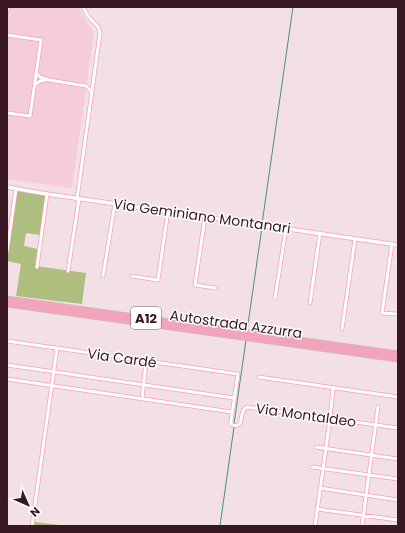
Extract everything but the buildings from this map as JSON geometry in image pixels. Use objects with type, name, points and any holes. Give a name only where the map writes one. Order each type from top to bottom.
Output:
[{"type":"highway","points":[[7,298],[47,306]]},
{"type":"highway","points":[[7,303],[47,306]]},
{"type":"highway","name":"Autostrada Azzurra","points":[[47,306],[244,334],[398,359]]},
{"type":"highway","name":"Autostrada Azzurra","points":[[250,335],[398,354]]},
{"type":"street","points":[[7,11],[8,7]]},
{"type":"street","points":[[68,271],[100,33],[100,30],[88,16],[83,7]]},
{"type":"street","points":[[7,35],[41,40],[30,116],[7,113]]},
{"type":"street","points":[[36,72],[40,77],[49,80],[86,86],[92,93]]},
{"type":"street","points":[[36,79],[40,77]]},
{"type":"street","points":[[36,79],[40,81]]},
{"type":"street","points":[[35,85],[40,81],[49,80]]},
{"type":"street","points":[[86,86],[94,80]]},
{"type":"street","name":"Via Geminiano Montanari","points":[[7,188],[398,245]]},
{"type":"street","points":[[7,251],[16,189]]},
{"type":"street","points":[[37,267],[47,194]]},
{"type":"street","points":[[103,276],[115,203]]},
{"type":"street","points":[[132,276],[158,280],[168,211]]},
{"type":"street","points":[[205,217],[195,285],[216,288]]},
{"type":"street","points":[[275,298],[286,228]]},
{"type":"street","points":[[310,303],[320,234]]},
{"type":"street","points":[[342,329],[355,239]]},
{"type":"street","points":[[392,244],[382,313],[396,314]]},
{"type":"street","name":"Via Cardé","points":[[7,341],[238,374]]},
{"type":"street","points":[[32,526],[57,348]]},
{"type":"street","points":[[142,399],[146,361]]},
{"type":"street","points":[[7,365],[234,398]]},
{"type":"street","name":"Via Montaldeo","points":[[238,374],[231,423],[235,425],[240,424],[243,410],[247,406],[398,428]]},
{"type":"street","points":[[259,377],[398,397]]},
{"type":"street","points":[[7,379],[232,412]]},
{"type":"street","points":[[315,526],[333,388]]},
{"type":"street","points":[[362,526],[378,408]]},
{"type":"street","points":[[316,447],[398,458]]},
{"type":"street","points":[[312,467],[398,479]]},
{"type":"street","points":[[320,488],[398,500]]},
{"type":"street","points":[[317,509],[398,520]]},
{"type":"shaded area","points":[[7,7],[78,7],[94,32],[72,188],[7,179]]},
{"type":"green space","points":[[17,191],[46,196],[40,235],[26,233],[24,246],[38,249],[36,266],[86,273],[82,304],[16,296],[21,264],[7,261],[7,259]]},
{"type":"green space","points":[[35,522],[68,526],[34,526]]},
{"type":"waterway","points":[[262,224],[293,7]]},
{"type":"waterway","points":[[247,331],[262,227]]},
{"type":"waterway","points":[[234,424],[246,340]]},
{"type":"waterway","points":[[220,526],[234,427]]}]
